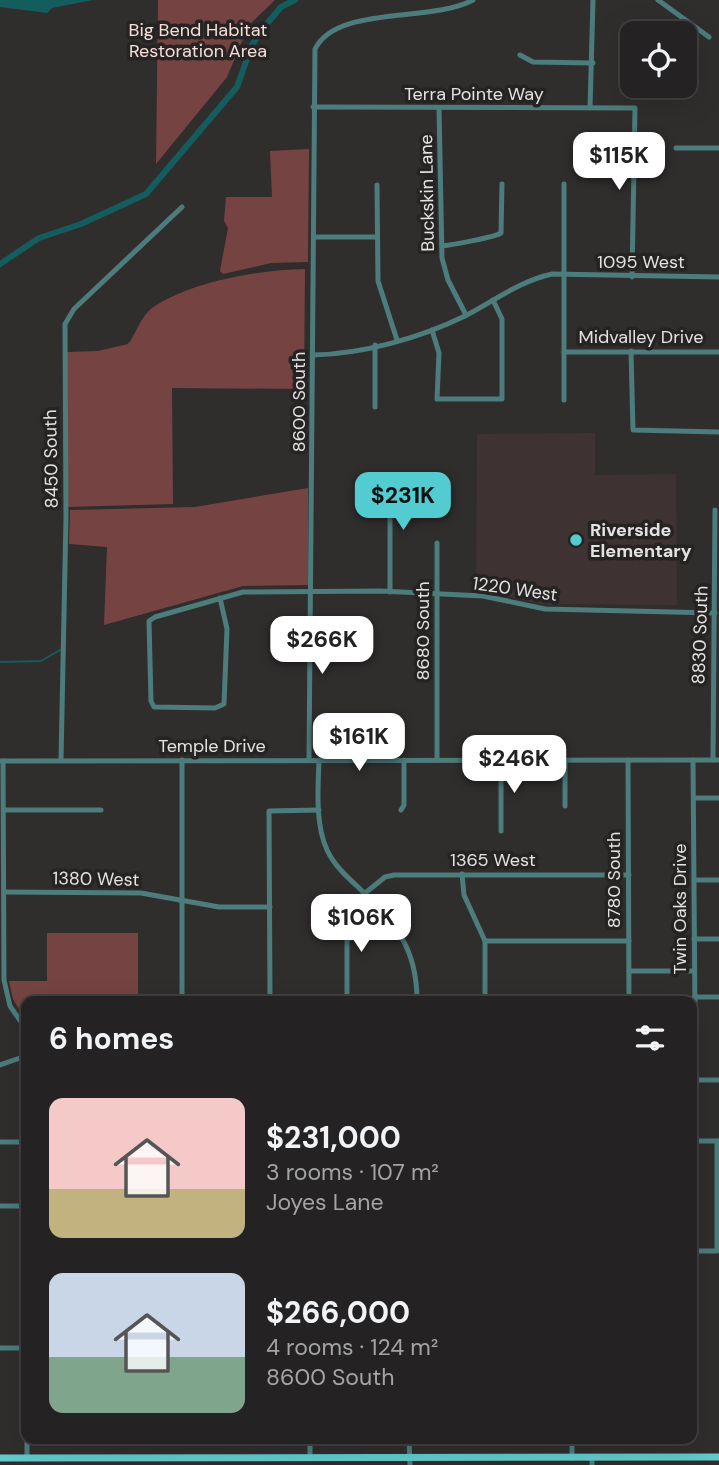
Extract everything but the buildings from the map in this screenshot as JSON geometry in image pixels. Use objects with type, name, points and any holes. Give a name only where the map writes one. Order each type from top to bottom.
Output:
[{"type":"main road","points":[[0,1458],[216,1462],[310,1458],[410,1461],[572,1458],[592,1461],[719,1457]]},
{"type":"street","name":"8600 South","points":[[309,760],[315,237],[314,58],[318,44],[329,32],[344,25],[380,18],[440,13],[472,0]]},
{"type":"street","points":[[590,108],[593,0]]},
{"type":"street","points":[[658,0],[709,37]]},
{"type":"street","points":[[520,55],[533,62],[593,62]]},
{"type":"street","name":"Terra Pointe Way","points":[[313,107],[635,108],[632,277]]},
{"type":"street","name":"Buckskin Lane","points":[[439,107],[442,246],[445,270],[466,315]]},
{"type":"street","points":[[676,148],[719,148]]},
{"type":"street","points":[[442,246],[498,236],[502,229],[502,184]]},
{"type":"street","points":[[564,184],[564,400]]},
{"type":"street","points":[[377,185],[381,298],[397,340]]},
{"type":"street","name":"8450 South","points":[[61,761],[66,517],[65,324],[74,309],[182,207]]},
{"type":"street","points":[[315,237],[377,237]]},
{"type":"street","name":"1095 West","points":[[313,355],[375,345],[432,330],[531,280],[552,274],[719,276]]},
{"type":"street","points":[[432,330],[439,352],[436,399],[502,399],[502,319],[493,300]]},
{"type":"street","points":[[375,345],[375,407]]},
{"type":"street","points":[[631,351],[633,430],[719,432]]},
{"type":"street","name":"Midvalley Drive","points":[[564,352],[719,352]]},
{"type":"street","points":[[383,482],[390,496],[390,592]]},
{"type":"street","name":"8830 South","points":[[715,510],[716,760]]},
{"type":"street","name":"8680 South","points":[[437,544],[437,760]]},
{"type":"street","name":"1220 West","points":[[220,598],[227,629],[226,698],[223,706],[154,706],[151,699],[149,621],[220,598],[251,591],[483,596],[545,609],[715,613]]},
{"type":"street","points":[[182,760],[182,996]]},
{"type":"street","points":[[319,760],[319,810],[327,850],[340,870],[379,909],[407,943],[414,962],[417,996]]},
{"type":"street","points":[[401,810],[404,805],[404,760]]},
{"type":"street","points":[[501,760],[501,831]]},
{"type":"street","points":[[565,760],[565,806]]},
{"type":"street","name":"8780 South","points":[[628,760],[629,996]]},
{"type":"street","name":"Twin Oaks Drive","points":[[694,760],[694,996]]},
{"type":"street","name":"Temple Drive","points":[[2,761],[716,760]]},
{"type":"street","points":[[2,761],[6,995],[21,1023]]},
{"type":"street","points":[[694,798],[719,798]]},
{"type":"street","points":[[4,810],[101,810]]},
{"type":"street","points":[[270,996],[269,811],[319,810]]},
{"type":"street","name":"1365 West","points":[[364,894],[385,877],[394,874],[629,875]]},
{"type":"street","points":[[462,874],[464,894],[485,941],[485,996]]},
{"type":"street","points":[[694,880],[719,880]]},
{"type":"street","name":"1380 West","points":[[4,892],[141,892],[219,907],[270,907]]},
{"type":"street","points":[[347,996],[348,941],[379,909]]},
{"type":"street","points":[[694,939],[719,939]]},
{"type":"street","points":[[485,941],[629,941]]},
{"type":"street","points":[[629,971],[694,971]]},
{"type":"street","points":[[697,997],[719,997]]},
{"type":"street","points":[[0,1065],[21,1058]]},
{"type":"street","points":[[697,1080],[719,1080]]},
{"type":"street","points":[[697,1141],[718,1142],[717,1251],[697,1251]]},
{"type":"street","points":[[0,1142],[21,1142]]},
{"type":"street","points":[[0,1206],[21,1206]]},
{"type":"street","points":[[0,1348],[21,1348]]},
{"type":"street","points":[[27,1444],[27,1458]]},
{"type":"street","points":[[310,1444],[310,1458]]},
{"type":"street","points":[[572,1444],[572,1458]]},
{"type":"shaded area","name":"Riverside Elementary","points":[[595,433],[595,475],[676,474],[677,605],[541,604],[476,588],[477,434]]},
{"type":"green space","name":"Big Bend Habitat Restoration Area","points":[[158,0],[275,0],[249,25],[227,77],[156,164]]},
{"type":"green space","points":[[309,149],[308,262],[271,263],[223,274],[220,271],[228,228],[224,221],[226,197],[272,197],[270,151]]},
{"type":"green space","points":[[305,269],[304,389],[172,388],[173,504],[68,507],[67,352],[98,351],[128,344],[152,308],[205,284],[246,275]]},
{"type":"green space","points":[[308,488],[308,585],[243,586],[104,625],[107,547],[69,544],[70,510],[195,507]]},
{"type":"green space","points":[[47,933],[138,933],[138,996],[21,996],[21,1013],[13,999],[9,981],[47,981]]},
{"type":"water","points":[[0,0],[93,0],[52,8],[47,13],[0,7]]},
{"type":"waterway","points":[[0,264],[39,238],[81,224],[146,194],[237,87],[252,45],[265,26],[281,7],[295,0]]},
{"type":"waterway","points":[[0,662],[41,661],[60,650]]},
{"type":"place","name":"Riverside Elementary","points":[[576,540]]}]
